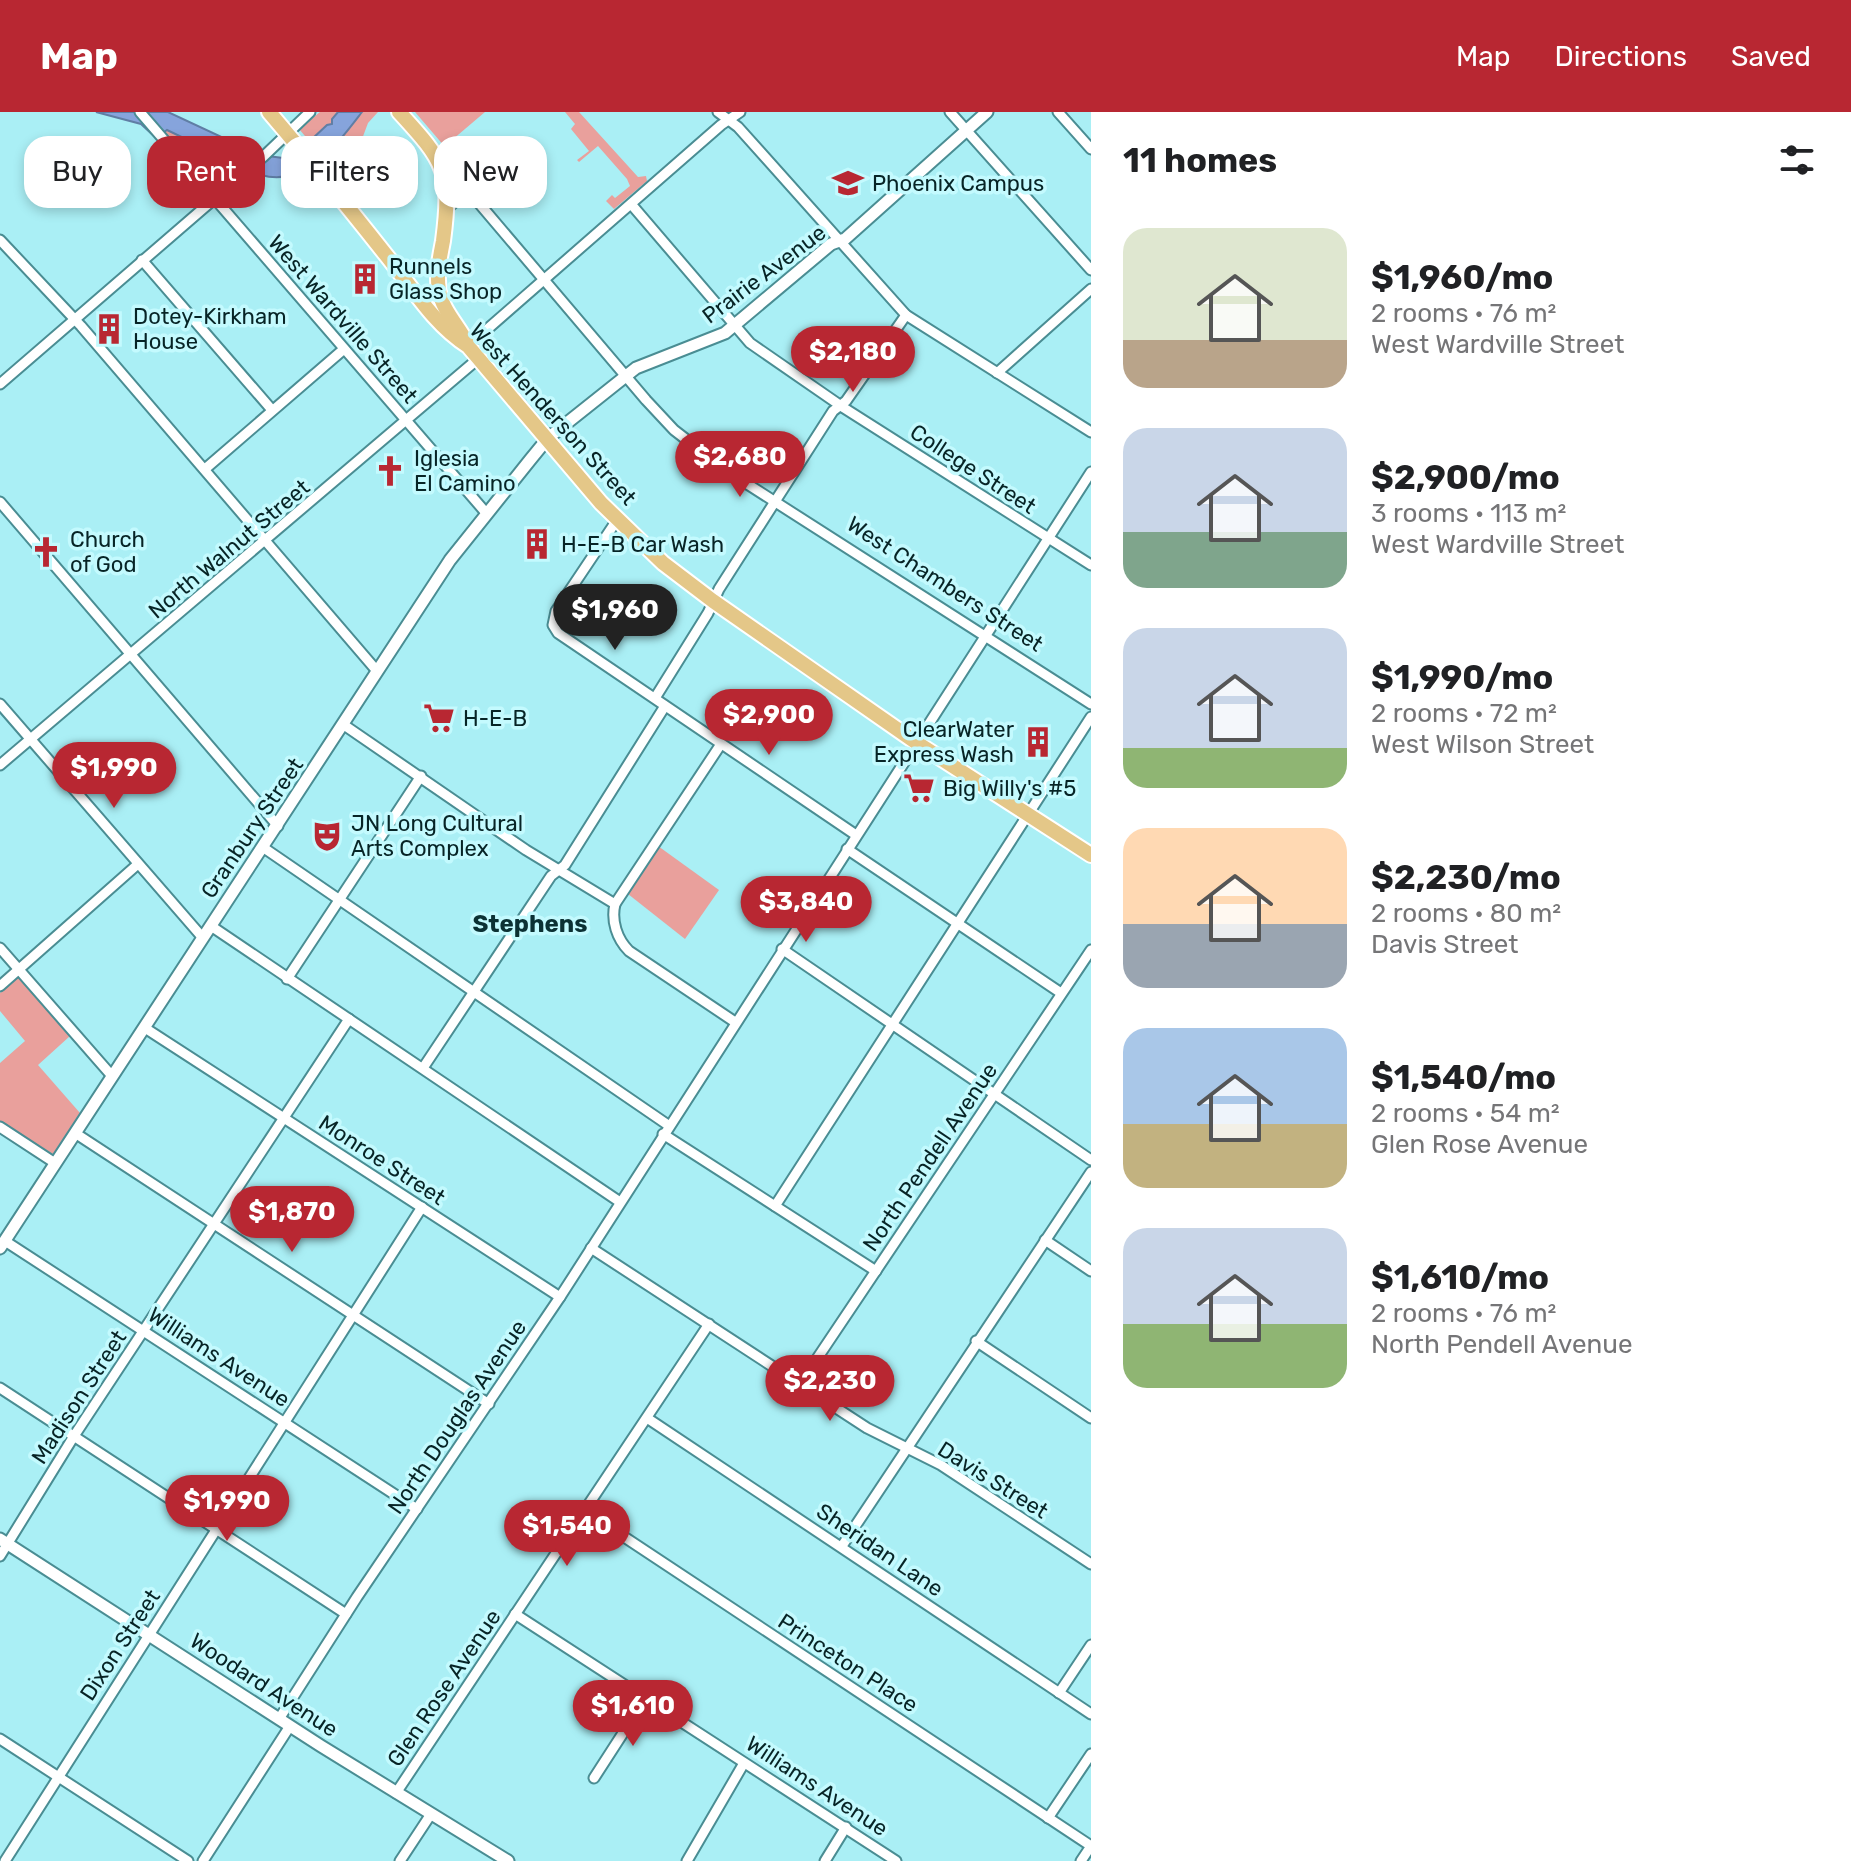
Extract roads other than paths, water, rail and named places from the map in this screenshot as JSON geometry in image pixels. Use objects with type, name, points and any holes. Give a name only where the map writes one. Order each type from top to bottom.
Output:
[{"type":"main road","name":"West Henderson Street","points":[[269,112],[289,136]]},
{"type":"main road","name":"West Chambers Street","points":[[399,112],[434,150]]},
{"type":"main road","name":"West Henderson Street","points":[[349,208],[422,301],[454,337],[479,358],[617,520],[652,553],[713,601],[917,743],[1091,855]]},
{"type":"main road","name":"West Chambers Street","points":[[448,208],[438,287],[444,306],[461,329],[468,346]]},
{"type":"street","name":"West Wardville Street","points":[[140,112],[161,136]]},
{"type":"street","points":[[289,136],[310,112]]},
{"type":"street","points":[[718,112],[738,127],[906,315],[1091,432]]},
{"type":"street","points":[[468,346],[740,112]]},
{"type":"street","points":[[950,112],[1091,270]]},
{"type":"street","name":"Prairie Avenue","points":[[548,438],[645,363],[715,338],[734,326],[831,244],[845,239],[987,112]]},
{"type":"street","points":[[1058,112],[1091,149]]},
{"type":"street","points":[[265,155],[281,142]]},
{"type":"street","name":"College Street","points":[[631,204],[734,326],[760,350],[840,405],[1091,565]]},
{"type":"street","points":[[0,384],[201,208]]},
{"type":"street","name":"West Wardville Street","points":[[223,208],[487,514]]},
{"type":"street","name":"West Chambers Street","points":[[482,208],[625,376],[674,430],[707,457],[1091,704]]},
{"type":"street","points":[[0,240],[75,318],[377,671]]},
{"type":"street","points":[[142,260],[272,410]]},
{"type":"street","points":[[997,373],[1091,289]]},
{"type":"street","points":[[655,698],[774,501],[833,411],[846,401],[906,315]]},
{"type":"street","points":[[205,469],[344,349]]},
{"type":"street","name":"North Walnut Street","points":[[0,765],[479,358]]},
{"type":"street","name":"Granbury Street","points":[[2,1242],[264,848],[450,560],[548,438]]},
{"type":"street","name":"North Douglas Avenue","points":[[279,1719],[346,1614],[560,1297],[1091,472]]},
{"type":"street","points":[[2,508],[278,826]]},
{"type":"street","points":[[617,520],[556,611],[553,625],[558,633],[856,835]]},
{"type":"street","points":[[0,704],[203,938]]},
{"type":"street","points":[[423,1068],[551,876],[565,865],[665,706]]},
{"type":"street","points":[[775,1206],[1091,717]]},
{"type":"street","points":[[344,725],[421,776],[436,790],[615,904]]},
{"type":"street","points":[[721,744],[615,904],[614,919],[618,934],[629,951],[735,1022]]},
{"type":"street","points":[[287,979],[421,776]]},
{"type":"street","points":[[264,848],[474,992],[775,1206],[876,1271]]},
{"type":"street","points":[[847,849],[1061,993]]},
{"type":"street","points":[[0,986],[138,864]]},
{"type":"street","points":[[211,926],[620,1202]]},
{"type":"street","points":[[0,948],[112,1076]]},
{"type":"street","points":[[782,949],[1091,1160]]},
{"type":"street","name":"North Pendell Avenue","points":[[800,1384],[1091,950]]},
{"type":"street","name":"Madison Street","points":[[0,1556],[4,1542],[349,1019]]},
{"type":"street","name":"Monroe Street","points":[[145,1028],[560,1297]]},
{"type":"street","points":[[0,1127],[55,1163]]},
{"type":"street","points":[[75,1133],[489,1404]]},
{"type":"street","points":[[842,1546],[1091,1172]]},
{"type":"street","name":"Dixon Street","points":[[5,1861],[422,1207]]},
{"type":"street","points":[[1045,1240],[1091,1271]]},
{"type":"street","name":"Williams Avenue","points":[[2,1242],[417,1509]]},
{"type":"street","name":"Davis Street","points":[[591,1248],[800,1384],[905,1449],[941,1465],[1091,1564]]},
{"type":"street","name":"Glen Rose Avenue","points":[[396,1793],[709,1324]]},
{"type":"street","points":[[976,1341],[1091,1418]]},
{"type":"street","points":[[0,1388],[346,1614]]},
{"type":"street","name":"Sheridan Lane","points":[[647,1418],[1091,1714]]},
{"type":"street","name":"Princeton Place","points":[[585,1511],[1091,1846]]},
{"type":"street","name":"Woodard Avenue","points":[[4,1542],[290,1726],[508,1861]]},
{"type":"street","name":"Williams Avenue","points":[[515,1614],[896,1861]]},
{"type":"street","points":[[1059,1693],[1091,1645]]},
{"type":"street","points":[[594,1778],[645,1699]]},
{"type":"street","points":[[203,1861],[290,1726]]},
{"type":"street","points":[[0,1739],[188,1861]]},
{"type":"street","points":[[1048,1818],[1091,1754]]},
{"type":"street","points":[[687,1861],[744,1763]]},
{"type":"street","points":[[400,1861],[431,1814]]},
{"type":"street","points":[[825,1861],[846,1827]]},
{"type":"street","points":[[1081,1861],[1091,1846]]},
{"type":"water","points":[[96,112],[168,112],[219,136],[180,136],[167,130],[154,136],[141,124]]},
{"type":"water","points":[[338,112],[362,112],[343,136],[315,136],[332,124]]},
{"type":"water","points":[[265,156],[281,158],[281,176],[265,176]]},
{"type":"place","name":"Phoenix Campus","points":[[848,183]]},
{"type":"place","name":"Runnels Glass Shop","points":[[365,279]]},
{"type":"place","name":"Dotey-Kirkham House","points":[[109,329]]},
{"type":"place","name":"Iglesia El Camino","points":[[390,471]]},
{"type":"place","name":"H-E-B Car Wash","points":[[537,544]]},
{"type":"place","name":"Church of God","points":[[46,552]]},
{"type":"place","name":"H-E-B","points":[[439,718]]},
{"type":"place","name":"ClearWater Express Wash","points":[[1038,742]]},
{"type":"place","name":"Big Willy's #5","points":[[919,788]]},
{"type":"place","name":"JN Long Cultural Arts Complex","points":[[327,836]]},
{"type":"district","name":"Stephens","points":[[530,924]]}]
